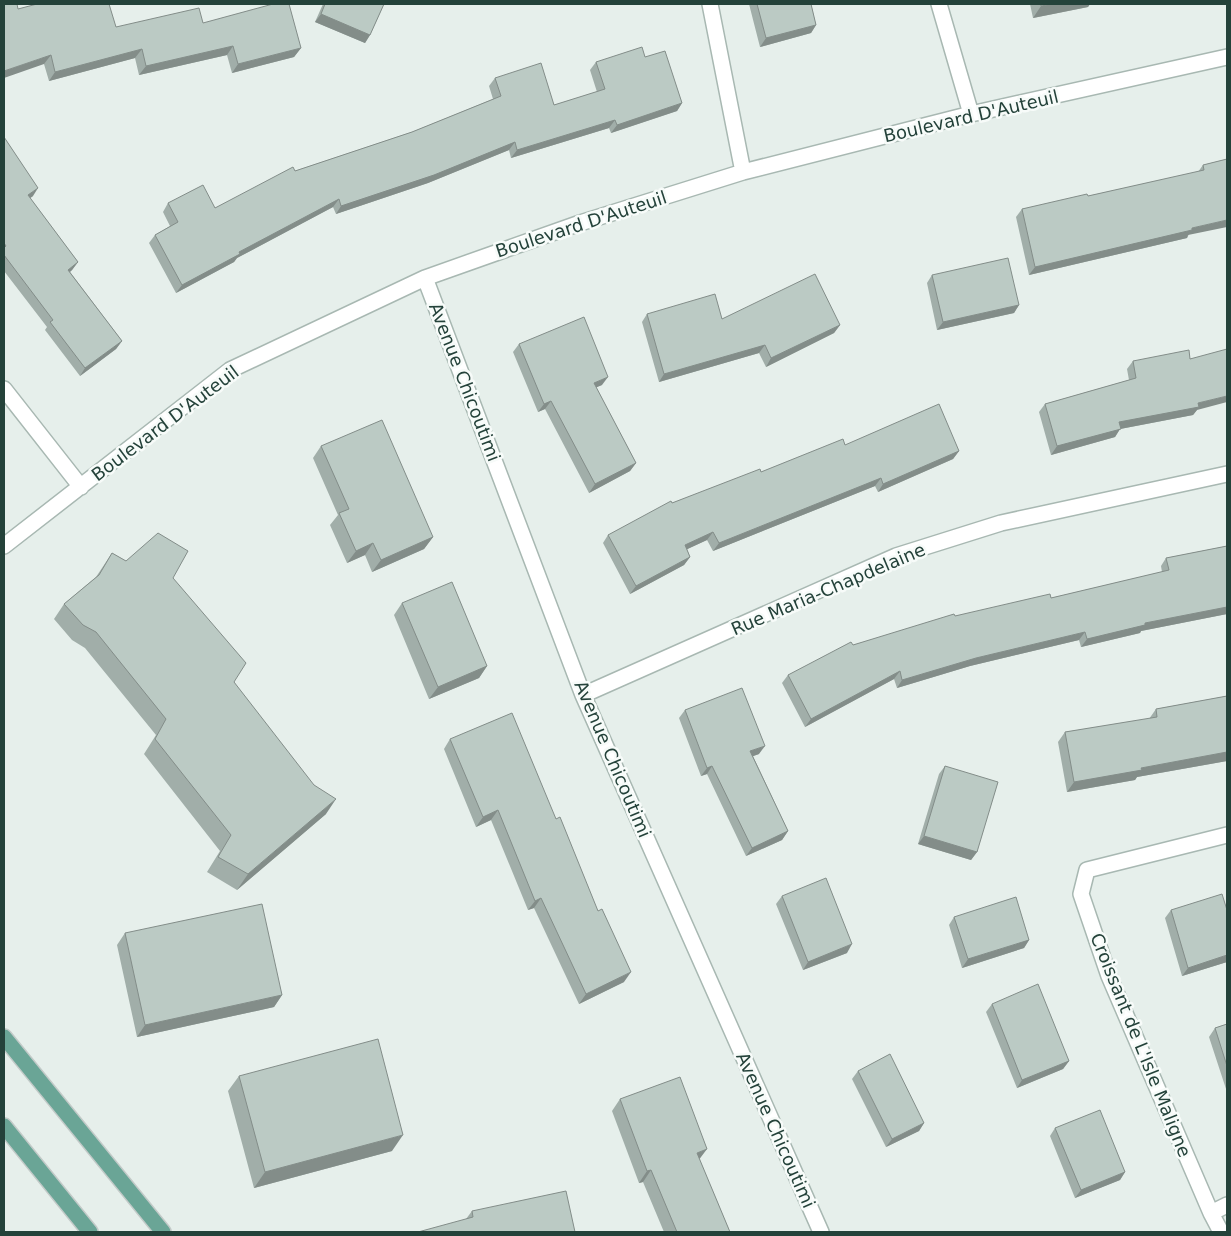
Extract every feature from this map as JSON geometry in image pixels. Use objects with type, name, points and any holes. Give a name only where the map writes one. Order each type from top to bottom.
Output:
[{"type":"main road","points":[[4,1037],[154,1229]]},
{"type":"main road","points":[[4,1126],[90,1232]]},
{"type":"street","points":[[710,4],[743,172]]},
{"type":"street","points":[[939,4],[971,114]]},
{"type":"street","name":"Boulevard D'Auteuil","points":[[4,546],[230,370],[425,278],[580,223],[743,172],[971,114],[1227,57]]},
{"type":"street","name":"Avenue Chicoutimi","points":[[425,278],[584,695],[821,1232]]},
{"type":"street","points":[[4,389],[80,487]]},
{"type":"street","name":"Rue Maria-Chapdelaine","points":[[584,695],[896,556],[1001,523],[1227,474]]},
{"type":"street","name":"Croissant de L'Isle Maligne","points":[[1221,1232],[1109,976],[1081,894],[1087,870],[1227,835]]},
{"type":"street","points":[[1212,1213],[1227,1205]]},
{"type":"building","points":[[4,4],[17,4],[18,9],[37,4],[109,4],[116,27],[199,8],[203,23],[273,4],[289,4],[301,48],[238,64],[233,46],[146,66],[142,49],[55,72],[51,55],[4,71]]},
{"type":"building","points":[[325,4],[384,4],[370,35],[321,14]]},
{"type":"building","points":[[757,4],[811,4],[816,25],[766,38]]},
{"type":"building","points":[[642,47],[645,57],[665,51],[682,103],[617,125],[615,120],[517,150],[515,142],[434,175],[341,206],[339,199],[239,252],[240,254],[182,285],[155,235],[178,222],[168,203],[203,185],[215,208],[293,167],[295,171],[412,132],[501,96],[495,78],[541,63],[554,105],[605,89],[596,62]]},
{"type":"building","points":[[4,137],[38,188],[28,195],[78,262],[68,270],[122,341],[85,368],[50,322],[53,320],[4,255],[4,248],[6,246],[4,243]]},
{"type":"building","points":[[1227,159],[1227,220],[1035,267],[1022,209],[1204,170],[1203,165]]},
{"type":"building","points":[[1008,258],[1019,305],[943,322],[932,275]]},
{"type":"building","points":[[815,274],[840,325],[771,358],[765,345],[664,374],[647,314],[715,294],[722,319]]},
{"type":"building","points":[[584,317],[608,377],[594,383],[636,463],[595,484],[551,401],[544,404],[519,344]]},
{"type":"building","points":[[1227,349],[1227,396],[1198,403],[1199,407],[1119,422],[1121,429],[1057,446],[1045,404],[1136,378],[1133,361],[1189,350],[1190,359]]},
{"type":"building","points":[[939,404],[959,451],[883,484],[881,478],[719,543],[713,532],[685,545],[690,557],[636,586],[608,535],[671,501],[672,503],[760,469],[761,472],[843,439],[845,445]]},
{"type":"building","points":[[382,420],[433,537],[381,560],[373,543],[356,551],[339,513],[349,509],[321,446]]},
{"type":"building","points":[[158,533],[188,551],[173,578],[246,663],[234,682],[314,785],[336,799],[248,874],[218,857],[231,835],[155,739],[166,719],[96,632],[83,625],[64,604],[99,575],[112,553],[126,561]]},
{"type":"building","points":[[1227,546],[1227,607],[1145,623],[1145,625],[1087,639],[1085,632],[976,658],[902,680],[900,671],[811,719],[788,675],[851,642],[853,645],[954,614],[955,616],[1050,594],[1051,598],[1169,570],[1166,558]]},
{"type":"building","points":[[452,582],[487,666],[438,687],[402,603]]},
{"type":"building","points":[[742,688],[765,746],[750,751],[788,831],[752,848],[712,766],[707,768],[685,710]]},
{"type":"building","points":[[1227,696],[1227,752],[1074,782],[1065,732],[1157,717],[1156,709]]},
{"type":"building","points":[[512,713],[556,819],[560,817],[598,911],[602,909],[631,972],[586,994],[541,898],[535,901],[498,810],[483,817],[450,739]]},
{"type":"building","points":[[945,766],[998,782],[977,852],[924,836]]},
{"type":"building","points":[[826,878],[852,944],[808,962],[782,896]]},
{"type":"building","points":[[1222,894],[1227,910],[1227,955],[1188,968],[1171,910]]},
{"type":"building","points":[[1016,897],[1029,940],[968,959],[954,917]]},
{"type":"building","points":[[262,904],[282,995],[145,1025],[125,933]]},
{"type":"building","points":[[1038,984],[1069,1061],[1022,1080],[992,1004]]},
{"type":"building","points":[[1227,1024],[1227,1066],[1215,1028]]},
{"type":"building","points":[[378,1039],[403,1135],[265,1172],[239,1076]]},
{"type":"building","points":[[890,1054],[924,1123],[892,1139],[858,1071]]},
{"type":"building","points":[[680,1077],[707,1149],[697,1153],[730,1232],[677,1232],[651,1170],[647,1171],[620,1099]]},
{"type":"building","points":[[1100,1110],[1125,1172],[1081,1190],[1055,1128]]},
{"type":"building","points":[[566,1191],[575,1232],[418,1232],[473,1217],[472,1211]]}]
